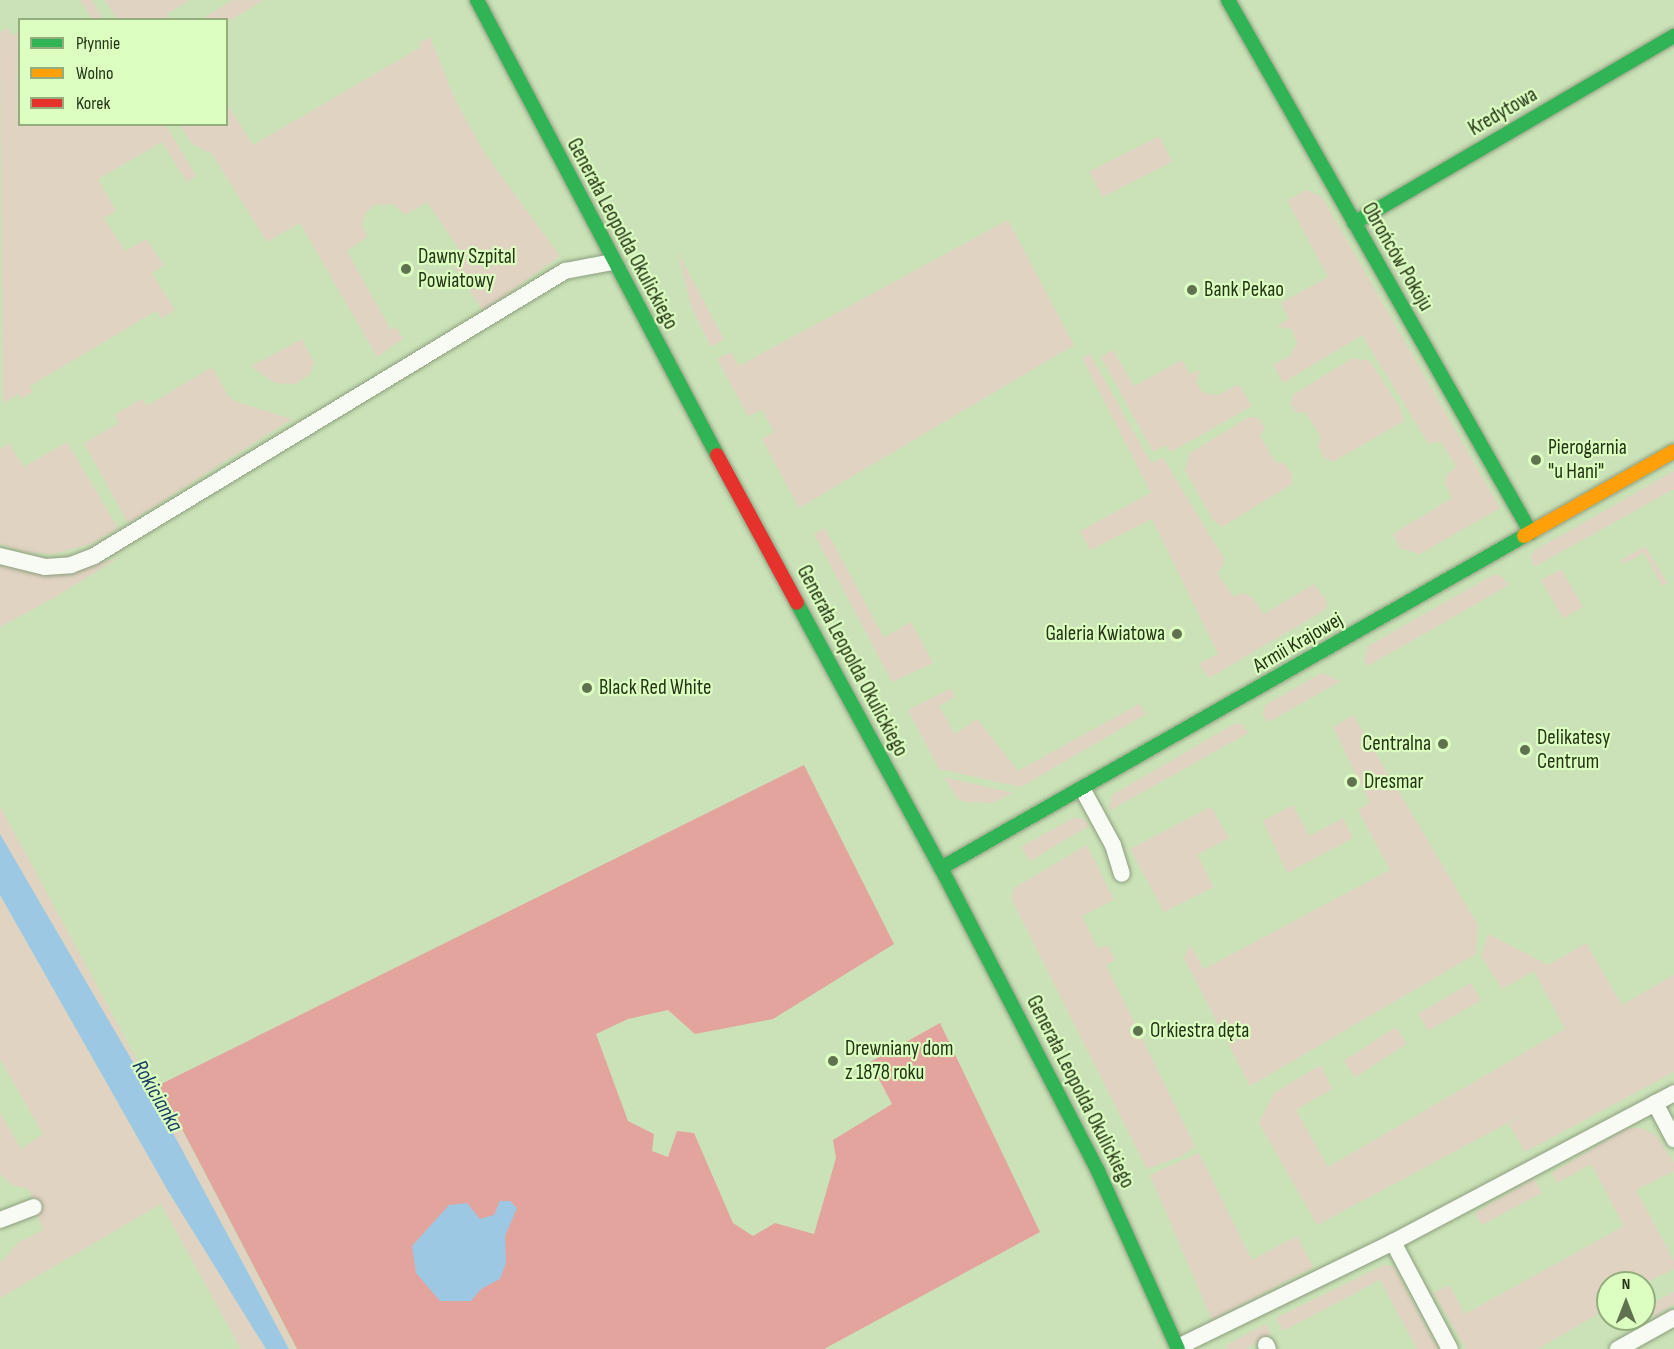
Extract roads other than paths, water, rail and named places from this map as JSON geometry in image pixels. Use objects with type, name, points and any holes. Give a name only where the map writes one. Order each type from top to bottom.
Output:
[{"type":"street","name":"Generała Leopolda Okulickiego","points":[[477,0],[613,262],[941,868],[1098,1171],[1178,1348]]},
{"type":"street","name":"Obrońców Pokoju","points":[[1228,0],[1531,533]]},
{"type":"street","name":"Kredytowa","points":[[1354,224],[1674,36]]},
{"type":"street","name":"Armii Krajowej","points":[[941,868],[1083,790],[1674,451]]},
{"type":"lane","points":[[0,556],[45,567],[71,565],[94,556],[565,271],[613,262]]},
{"type":"lane","points":[[1083,790],[1113,845],[1122,874]]},
{"type":"lane","points":[[1178,1348],[1393,1242],[1674,1093]]},
{"type":"lane","points":[[1655,1103],[1674,1139]]},
{"type":"lane","points":[[0,1220],[34,1207]]},
{"type":"lane","points":[[1393,1242],[1450,1349]]},
{"type":"lane","points":[[1618,1349],[1674,1318]]},
{"type":"water","points":[[0,834],[158,1105],[289,1349],[266,1349],[168,1191],[0,895]]},
{"type":"water","points":[[500,1201],[510,1201],[517,1208],[505,1236],[506,1263],[500,1279],[481,1289],[471,1301],[440,1301],[416,1273],[412,1246],[449,1205],[467,1203],[480,1219],[494,1215]]},
{"type":"place","name":"Dawny Szpital Powiatowy","points":[[406,269]]},
{"type":"place","name":"Bank Pekao","points":[[1192,290]]},
{"type":"place","name":"Pierogarnia \"u Hani\"","points":[[1536,460]]},
{"type":"place","name":"Galeria Kwiatowa","points":[[1177,634]]},
{"type":"place","name":"Black Red White","points":[[587,688]]},
{"type":"place","name":"Centralna","points":[[1443,744]]},
{"type":"place","name":"Delikatesy Centrum","points":[[1525,750]]},
{"type":"place","name":"Dresmar","points":[[1352,782]]},
{"type":"place","name":"Orkiestra dęta","points":[[1138,1031]]},
{"type":"place","name":"Drewniany dom z 1878 roku","points":[[833,1061]]},
{"type":"water label","name":"Rokicianka","points":[[157,1096]]}]
